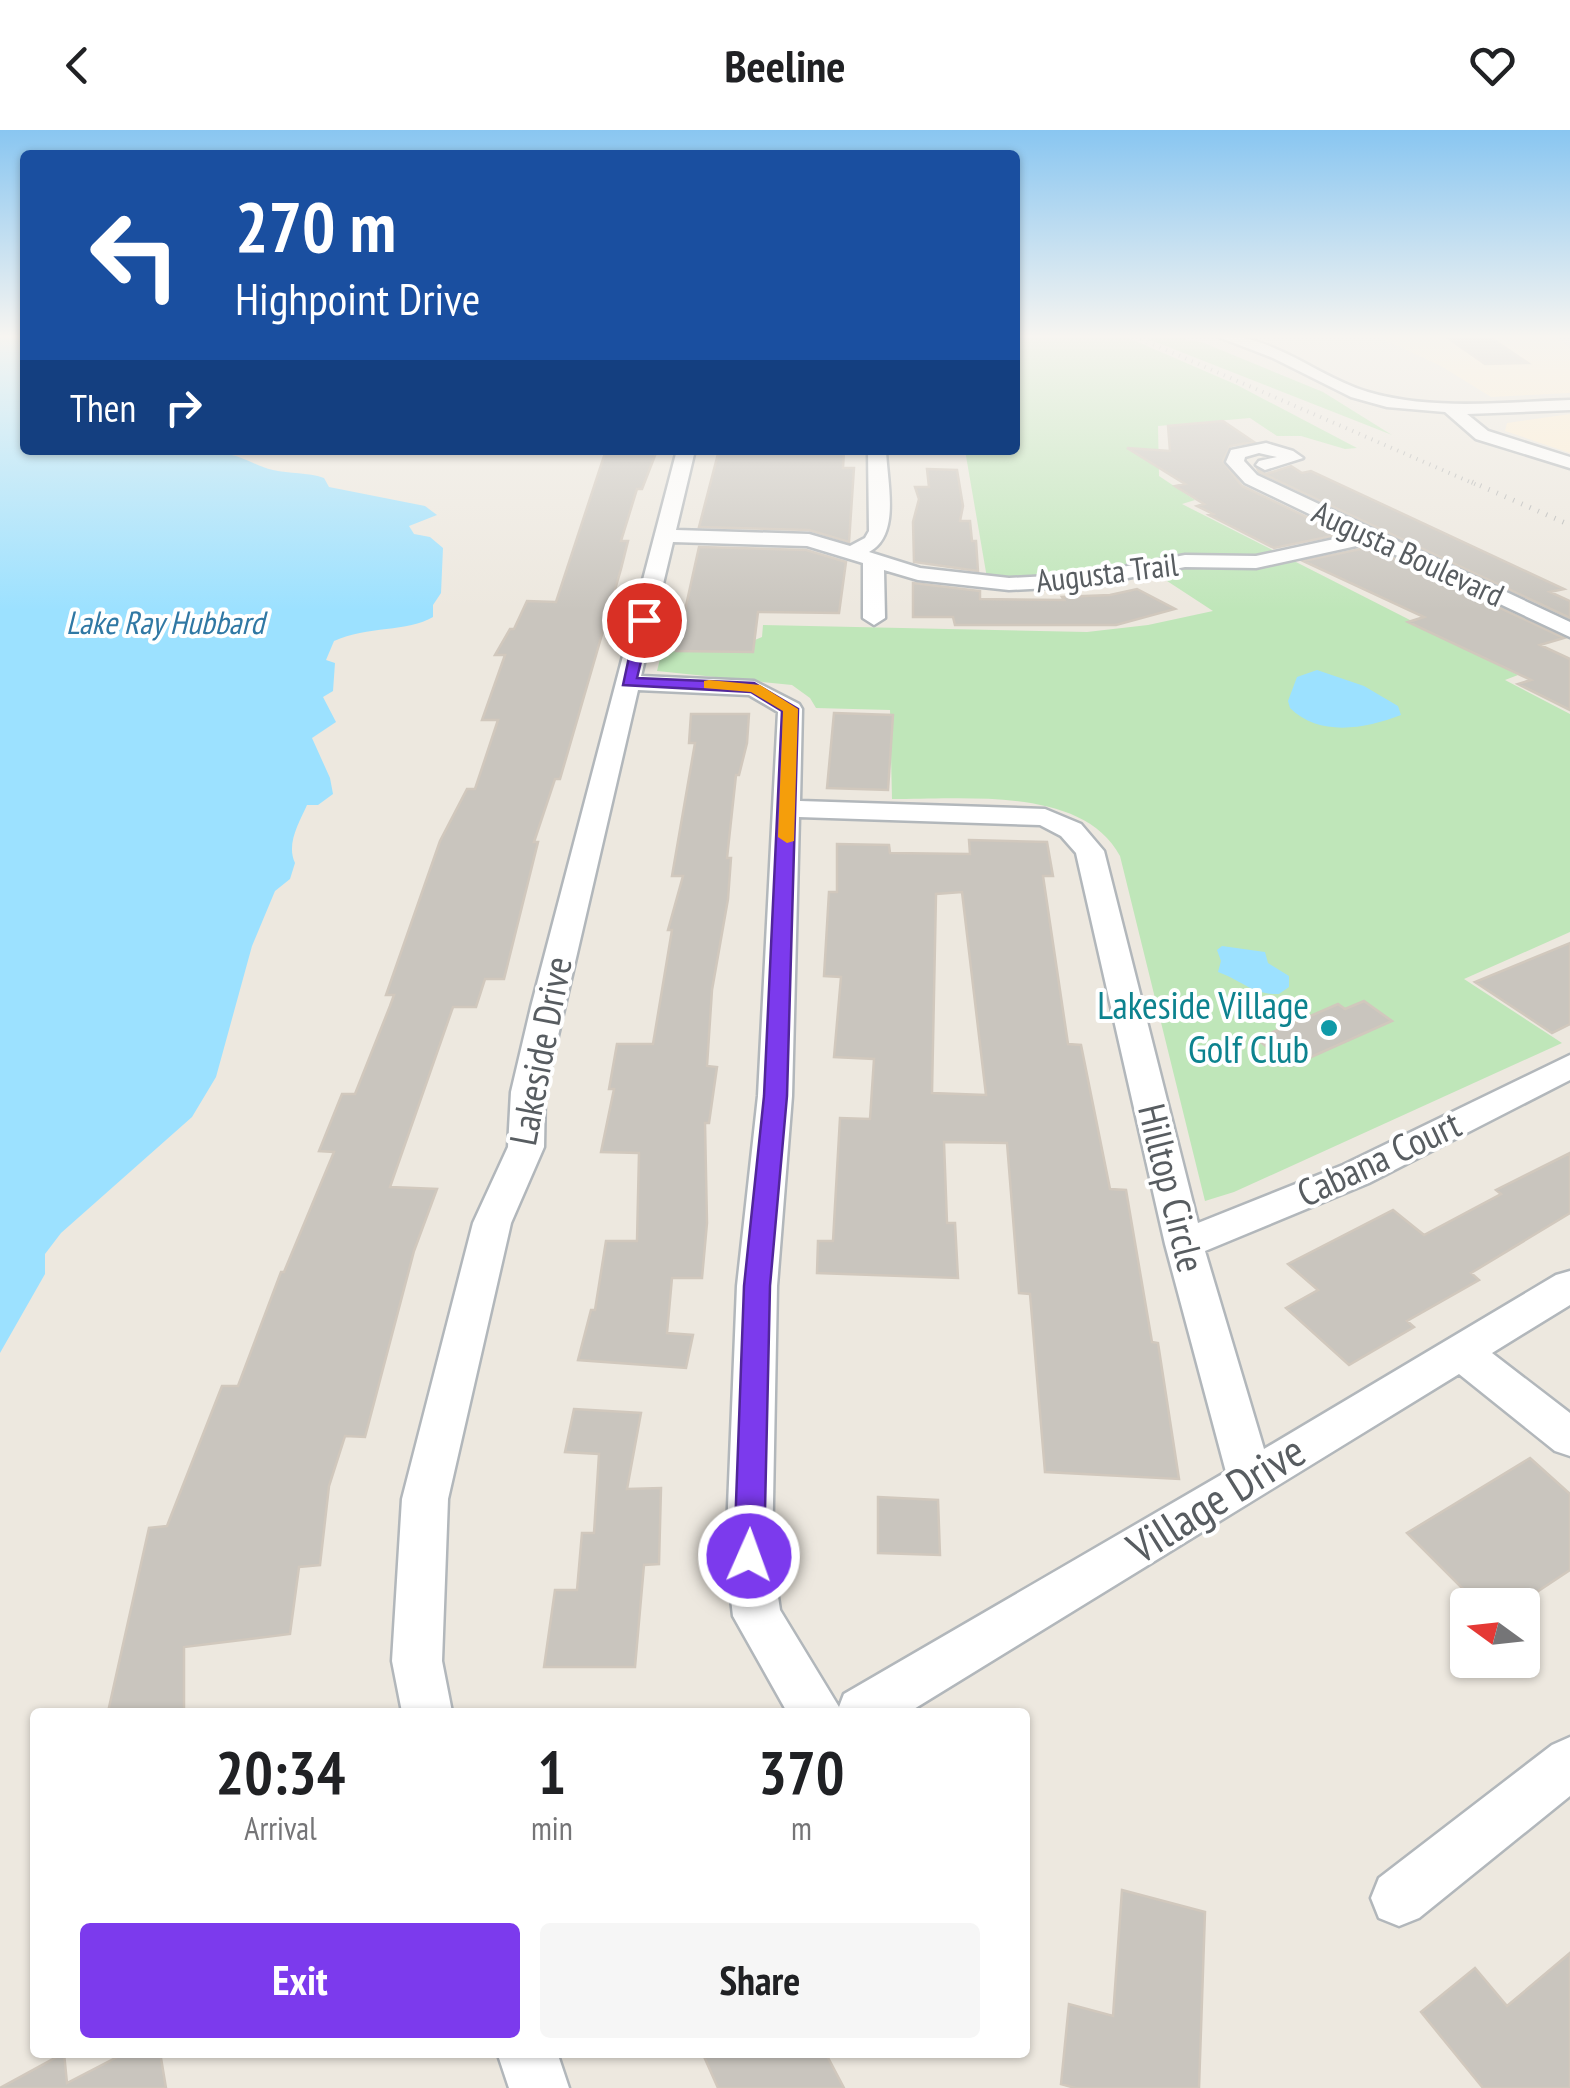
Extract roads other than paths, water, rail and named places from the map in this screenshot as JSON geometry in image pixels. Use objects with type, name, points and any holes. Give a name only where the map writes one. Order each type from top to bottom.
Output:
[{"type":"street","points":[[1474,427],[1482,434],[1570,462]]},
{"type":"street","name":"Augusta Boulevard","points":[[1265,465],[1294,458],[1278,450],[1256,448],[1237,454],[1235,462],[1251,480],[1570,630]]},
{"type":"street","name":"Lakeside Drive","points":[[426,1708],[417,1660],[425,1500],[492,1223],[526,1148],[528,1092],[546,1007],[685,455]]},
{"type":"street","points":[[874,618],[864,555],[880,531],[877,455]]},
{"type":"street","name":"Augusta Trail","points":[[667,536],[786,538],[950,580],[1046,583],[1086,580],[1186,561],[1256,562],[1371,537]]},
{"type":"street","points":[[628,682],[754,688],[790,709],[775,1096],[757,1286],[749,1556],[757,1616],[813,1708]]},
{"type":"street","name":"Hilltop Circle","points":[[789,809],[1046,817],[1071,830],[1090,851],[1184,1244],[1250,1478]]},
{"type":"street","name":"Cabana Court","points":[[1184,1244],[1356,1174],[1569,1067]]},
{"type":"street","name":"Village Drive","points":[[869,1708],[1010,1627],[1570,1286]]},
{"type":"street","points":[[1461,1352],[1570,1438]]},
{"type":"street","points":[[1398,1898],[1570,1763]]},
{"type":"street","points":[[529,2058],[539,2088]]},
{"type":"water","name":"Lake Ray Hubbard","points":[[0,427],[20,427],[20,455],[230,455],[266,468],[324,478],[329,487],[425,506],[437,515],[409,526],[414,534],[430,537],[443,548],[441,593],[433,605],[433,617],[334,641],[326,660],[335,663],[333,691],[323,697],[336,722],[312,738],[333,794],[318,805],[307,805],[297,826],[290,879],[275,891],[252,946],[216,1077],[192,1117],[61,1233],[45,1254],[45,1274],[0,1353]]},
{"type":"water","points":[[1317,670],[1364,686],[1398,706],[1401,715],[1343,728],[1302,717],[1290,708],[1288,701],[1297,677]]},
{"type":"water","points":[[1222,946],[1265,952],[1268,963],[1289,976],[1289,987],[1279,994],[1262,992],[1218,972],[1221,961],[1217,950]]},
{"type":"railway","points":[[1344,427],[1477,485]]},
{"type":"railway","points":[[1472,482],[1570,525]]},
{"type":"place","name":"Lakeside Village Golf Club","points":[[1329,1028]]}]
